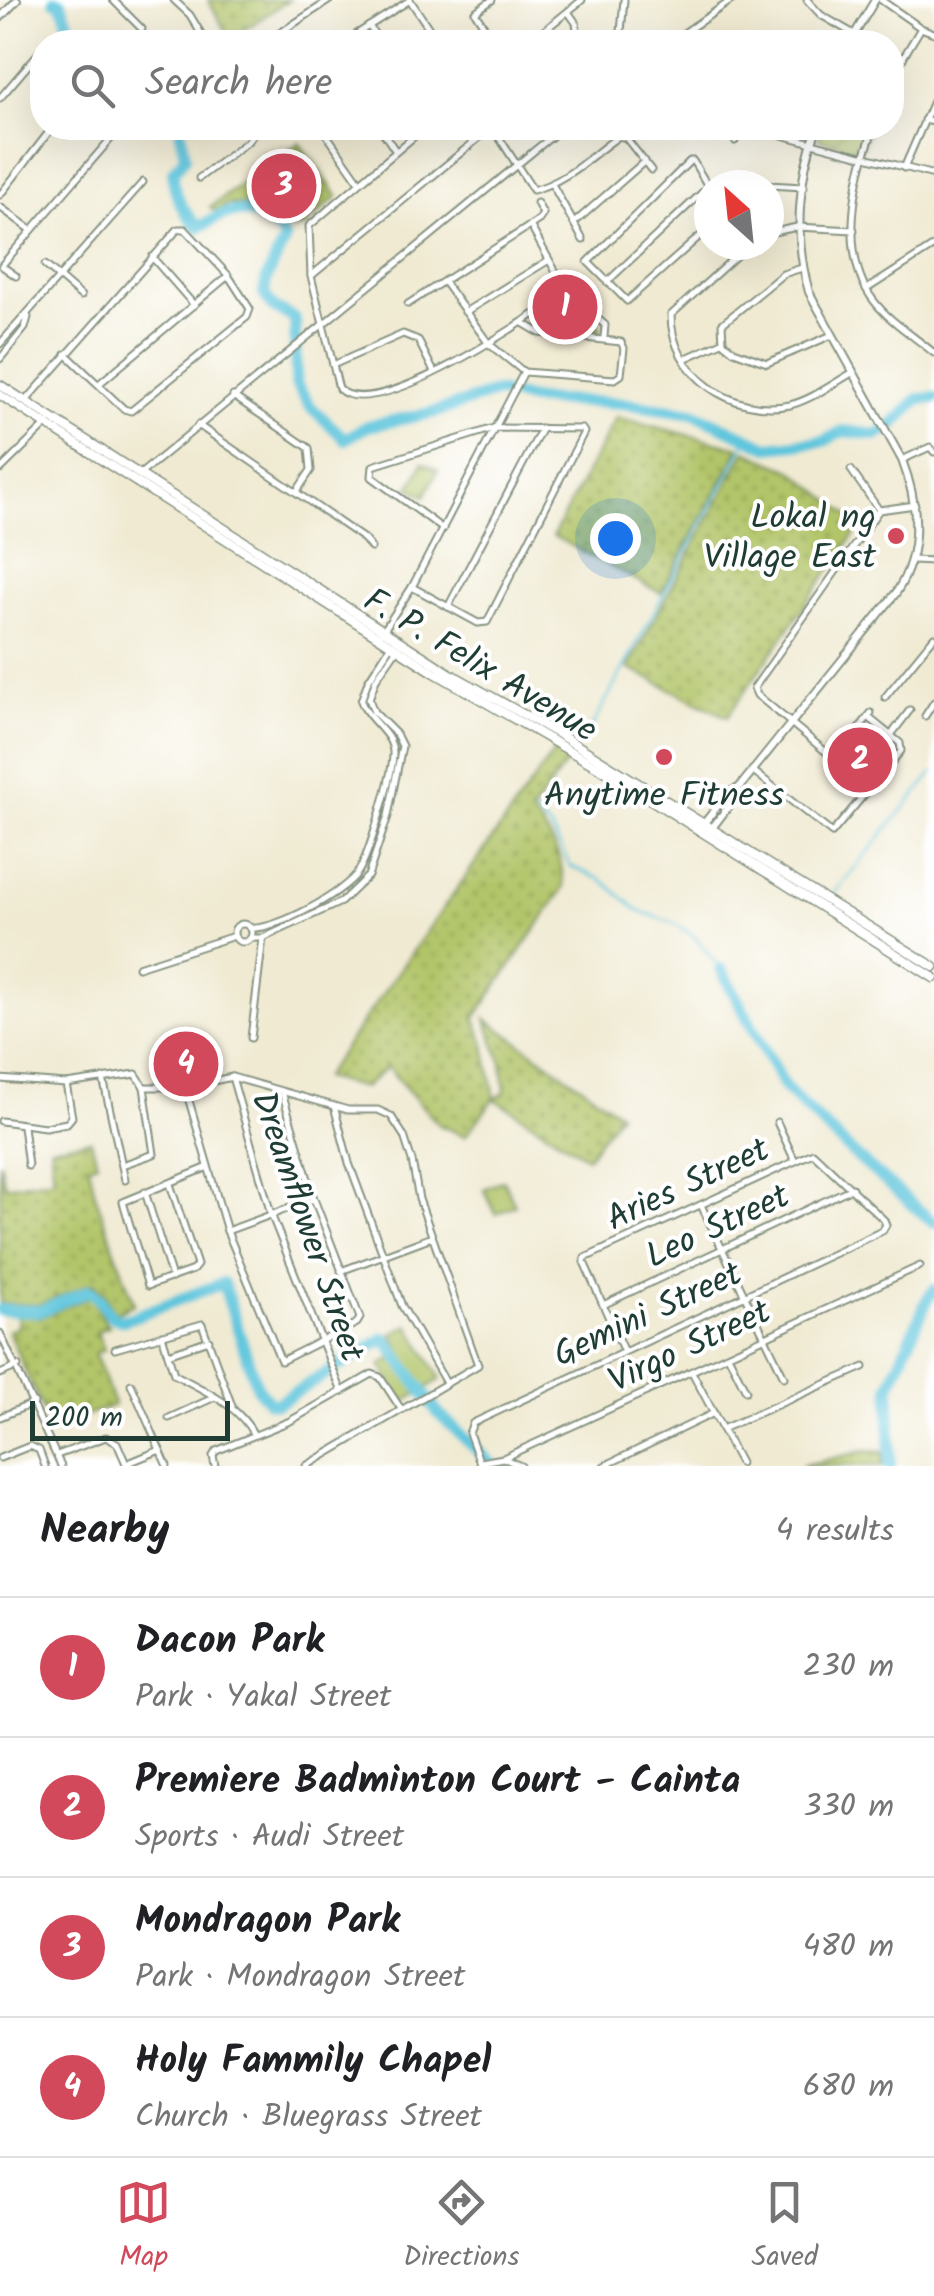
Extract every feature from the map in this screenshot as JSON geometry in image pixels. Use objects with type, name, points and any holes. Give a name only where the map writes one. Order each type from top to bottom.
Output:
[{"type":"main road","name":"F. P. Felix Avenue","points":[[2,394],[397,643],[549,728],[934,978]]},
{"type":"main road","name":"F. P. Felix Avenue","points":[[705,830],[934,967]]},
{"type":"street","points":[[0,18],[17,0]]},
{"type":"street","points":[[112,0],[142,28]]},
{"type":"street","points":[[174,0],[199,30]]},
{"type":"street","points":[[284,30],[330,0]]},
{"type":"street","points":[[362,30],[410,0],[430,30]]},
{"type":"street","points":[[486,30],[475,12],[492,0]]},
{"type":"street","points":[[545,30],[582,0]]},
{"type":"street","points":[[621,30],[624,0]]},
{"type":"street","points":[[688,30],[732,0]]},
{"type":"street","points":[[807,0],[822,15],[847,30]]},
{"type":"street","points":[[857,30],[878,0],[934,33]]},
{"type":"street","points":[[568,12],[577,30]]},
{"type":"street","points":[[368,26],[371,30]]},
{"type":"street","points":[[904,61],[921,28]]},
{"type":"street","points":[[0,98],[30,61]]},
{"type":"street","points":[[904,168],[934,100]]},
{"type":"street","points":[[924,120],[934,122]]},
{"type":"street","points":[[0,195],[43,140]]},
{"type":"street","points":[[16,276],[1,265],[109,140]]},
{"type":"street","points":[[199,178],[249,140]]},
{"type":"street","points":[[330,140],[359,181]]},
{"type":"street","points":[[388,140],[395,150]]},
{"type":"street","points":[[408,140],[310,226],[312,276],[338,389],[348,396],[365,395],[410,384],[489,344],[568,292]]},
{"type":"street","points":[[312,276],[477,140]]},
{"type":"street","points":[[500,140],[531,190],[577,170],[614,140]]},
{"type":"street","points":[[137,478],[548,140]]},
{"type":"street","points":[[628,140],[651,170]]},
{"type":"street","points":[[800,140],[934,175]]},
{"type":"street","points":[[705,830],[735,798],[752,770],[896,592],[912,560],[916,535],[916,505],[902,460],[809,292],[802,268],[797,228],[812,140]]},
{"type":"street","points":[[869,140],[863,156],[854,230],[857,268],[875,303],[934,353]]},
{"type":"street","points":[[574,223],[645,161]]},
{"type":"street","points":[[694,242],[630,300],[624,300],[588,260],[690,161],[698,170]]},
{"type":"street","points":[[0,344],[144,182]]},
{"type":"street","points":[[552,184],[583,240]]},
{"type":"street","points":[[784,185],[804,186]]},
{"type":"street","points":[[607,282],[694,201]]},
{"type":"street","points":[[408,304],[531,226],[542,216],[537,202]]},
{"type":"street","points":[[0,207],[30,229]]},
{"type":"street","points":[[531,226],[568,292],[605,325],[604,337]]},
{"type":"street","points":[[24,405],[66,354],[152,257],[181,228],[228,275],[250,312],[128,411],[66,354]]},
{"type":"street","points":[[784,230],[854,230]]},
{"type":"street","points":[[867,288],[934,246]]},
{"type":"street","points":[[152,257],[194,305]]},
{"type":"street","points":[[465,312],[549,260]]},
{"type":"street","points":[[731,260],[674,310],[672,326],[694,377],[722,396],[752,405],[791,405],[852,373]]},
{"type":"street","points":[[46,265],[82,296]]},
{"type":"street","points":[[802,268],[783,274],[722,324],[723,342],[734,351],[767,363],[832,335]]},
{"type":"street","points":[[100,383],[228,275]]},
{"type":"street","points":[[444,282],[489,344],[524,372],[615,378],[621,375],[624,344],[604,337],[540,333],[523,323]]},
{"type":"street","points":[[0,359],[25,328],[28,317]]},
{"type":"street","points":[[333,364],[403,334],[418,340],[434,372]]},
{"type":"street","points":[[684,359],[723,342]]},
{"type":"street","points":[[382,633],[412,587],[524,372]]},
{"type":"street","points":[[233,396],[309,448],[311,470],[297,491]]},
{"type":"street","points":[[0,470],[50,421]]},
{"type":"street","points":[[198,425],[364,538],[371,548]]},
{"type":"street","points":[[412,587],[478,624],[487,622],[584,432],[579,426],[494,428],[372,466],[372,477],[442,529]]},
{"type":"street","points":[[448,607],[542,427]]},
{"type":"street","points":[[902,460],[930,447],[934,452]]},
{"type":"street","points":[[851,470],[879,510]]},
{"type":"street","points":[[752,770],[832,833],[900,751],[900,742],[870,715],[836,756],[754,691],[879,510],[916,505]]},
{"type":"street","points":[[912,560],[934,560]]},
{"type":"street","points":[[884,696],[934,637]]},
{"type":"street","points":[[234,936],[237,926],[267,927],[344,887],[360,870],[394,748],[360,701],[368,681],[397,643]]},
{"type":"street","points":[[234,936],[240,942],[263,938],[352,894],[368,876],[388,816],[402,746],[368,699],[397,643]]},
{"type":"street","points":[[925,716],[934,702]]},
{"type":"street","points":[[891,735],[910,710]]},
{"type":"street","points":[[378,812],[388,816]]},
{"type":"street","points":[[344,887],[352,894]]},
{"type":"street","points":[[250,928],[250,938]]},
{"type":"street","points":[[138,968],[234,936]]},
{"type":"street","points":[[251,1038],[263,938]]},
{"type":"street","points":[[0,1078],[66,1084],[136,1074],[144,1087],[154,1154],[121,1165]]},
{"type":"street","points":[[144,1087],[185,1087],[232,1077],[348,1110],[378,1110],[391,1116],[404,1136],[419,1198],[478,1365],[306,1466]]},
{"type":"street","name":"Dreamflower Street","points":[[232,1077],[271,1214],[342,1392]]},
{"type":"street","points":[[103,1078],[125,1180]]},
{"type":"street","points":[[1,1121],[44,1127],[70,1122],[66,1084]]},
{"type":"street","points":[[185,1087],[227,1231],[279,1360],[360,1318],[314,1199],[282,1091]]},
{"type":"street","points":[[334,1106],[350,1163],[402,1306],[446,1383]]},
{"type":"street","points":[[777,1122],[795,1160]]},
{"type":"street","points":[[23,1126],[28,1166]]},
{"type":"street","name":"Aries Street","points":[[603,1306],[585,1258],[795,1160],[816,1154],[852,1188]]},
{"type":"street","points":[[170,1184],[197,1262],[193,1270],[151,1285],[143,1279],[123,1207],[127,1199],[206,1168]]},
{"type":"street","name":"Gemini Street","points":[[483,1462],[468,1433],[473,1422],[882,1231],[884,1220],[852,1188]]},
{"type":"street","name":"Leo Street","points":[[603,1306],[852,1188]]},
{"type":"street","points":[[145,1192],[172,1278]]},
{"type":"street","points":[[227,1231],[314,1199]]},
{"type":"street","points":[[702,1205],[784,1377]]},
{"type":"street","points":[[341,1271],[433,1237]]},
{"type":"street","name":"Virgo Street","points":[[483,1462],[503,1458],[920,1266]]},
{"type":"street","points":[[603,1306],[624,1352]]},
{"type":"street","points":[[115,1349],[204,1325],[232,1406]]},
{"type":"street","points":[[2,1334],[62,1466]]},
{"type":"street","points":[[162,1334],[174,1374],[232,1406],[248,1422],[254,1436]]},
{"type":"street","points":[[168,1354],[210,1340]]},
{"type":"street","points":[[728,1355],[746,1391]]},
{"type":"street","points":[[0,1374],[18,1366]]},
{"type":"street","points":[[722,1429],[864,1367]]},
{"type":"street","points":[[692,1372],[740,1463]]},
{"type":"street","points":[[214,1466],[212,1456],[216,1451],[290,1421],[377,1374],[401,1409]]},
{"type":"street","points":[[130,1384],[167,1466]]},
{"type":"street","points":[[169,1418],[215,1398]]},
{"type":"street","points":[[0,1417],[34,1403]]},
{"type":"street","points":[[604,1466],[714,1413]]},
{"type":"street","points":[[57,1455],[106,1437],[117,1443],[127,1465],[160,1450]]},
{"type":"street","points":[[0,1458],[30,1446],[38,1450],[45,1466]]},
{"type":"street","points":[[503,1458],[521,1466]]},
{"type":"green space","points":[[208,0],[289,0],[244,30],[225,30]]},
{"type":"green space","points":[[822,140],[865,140],[860,151]]},
{"type":"green space","points":[[299,143],[338,197],[307,227],[291,228],[265,208],[228,204],[217,212],[210,207]]},
{"type":"green space","points":[[567,294],[601,329],[596,334],[543,331],[527,323]]},
{"type":"green space","points":[[616,417],[740,448],[661,593],[553,536]]},
{"type":"green space","points":[[745,451],[792,470],[861,525],[727,717],[628,668]]},
{"type":"green space","points":[[423,463],[438,470],[425,496],[410,488]]},
{"type":"green space","points":[[556,749],[570,757],[531,813],[555,848],[564,888],[475,1018],[495,1098],[465,1136],[439,1125],[387,1067],[364,1088],[323,1078]]},
{"type":"green space","points":[[486,1019],[619,1113],[587,1157],[495,1099],[505,1092],[502,1063]]},
{"type":"green space","points":[[91,1140],[97,1162],[89,1165],[95,1194],[134,1304],[114,1313],[104,1293],[93,1283],[39,1305],[0,1304],[0,1162],[5,1186],[54,1178],[50,1147]]},
{"type":"green space","points":[[503,1180],[515,1205],[496,1214],[484,1189]]},
{"type":"green space","points":[[90,1296],[109,1326],[97,1331],[104,1350],[95,1353],[114,1405],[51,1430],[8,1331],[18,1327],[18,1313],[41,1317]]},
{"type":"green space","points":[[409,1325],[441,1379],[403,1403],[381,1365],[402,1353],[392,1334]]},
{"type":"green space","points":[[864,1451],[883,1452],[883,1466],[801,1466]]},
{"type":"waterway","points":[[54,0],[61,3],[73,30]]},
{"type":"waterway","points":[[182,140],[185,157],[173,172],[175,187],[183,209],[198,227],[224,214],[245,212],[268,221],[285,239],[266,280],[264,294],[273,307],[295,319],[296,384],[310,406],[345,439],[368,426],[436,412],[497,392],[532,400],[621,403],[693,413],[768,447],[824,441],[843,431],[877,435],[918,399],[934,398]]},
{"type":"waterway","points":[[588,734],[748,438]]},
{"type":"waterway","points":[[832,896],[934,772]]},
{"type":"waterway","points":[[535,812],[551,829],[570,866],[602,880],[639,911],[674,923],[694,936],[721,969]]},
{"type":"waterway","points":[[721,969],[785,1088],[934,1223]]},
{"type":"waterway","points":[[0,1310],[41,1311],[89,1290],[113,1317],[125,1320],[223,1283],[257,1388],[269,1402],[276,1404],[385,1338],[438,1413],[494,1466]]},
{"type":"waterway","points":[[890,1466],[890,1386],[934,1290]]},
{"type":"place","name":"Mondragon Park","points":[[284,186]]},
{"type":"place","name":"Dacon Park","points":[[565,307]]},
{"type":"place","name":"Lokal ng Village East","points":[[896,536]]},
{"type":"place","name":"Anytime Fitness","points":[[664,757]]},
{"type":"place","name":"Premiere Badminton Court - Cainta","points":[[860,760]]},
{"type":"place","name":"Holy Fammily Chapel","points":[[186,1064]]}]
